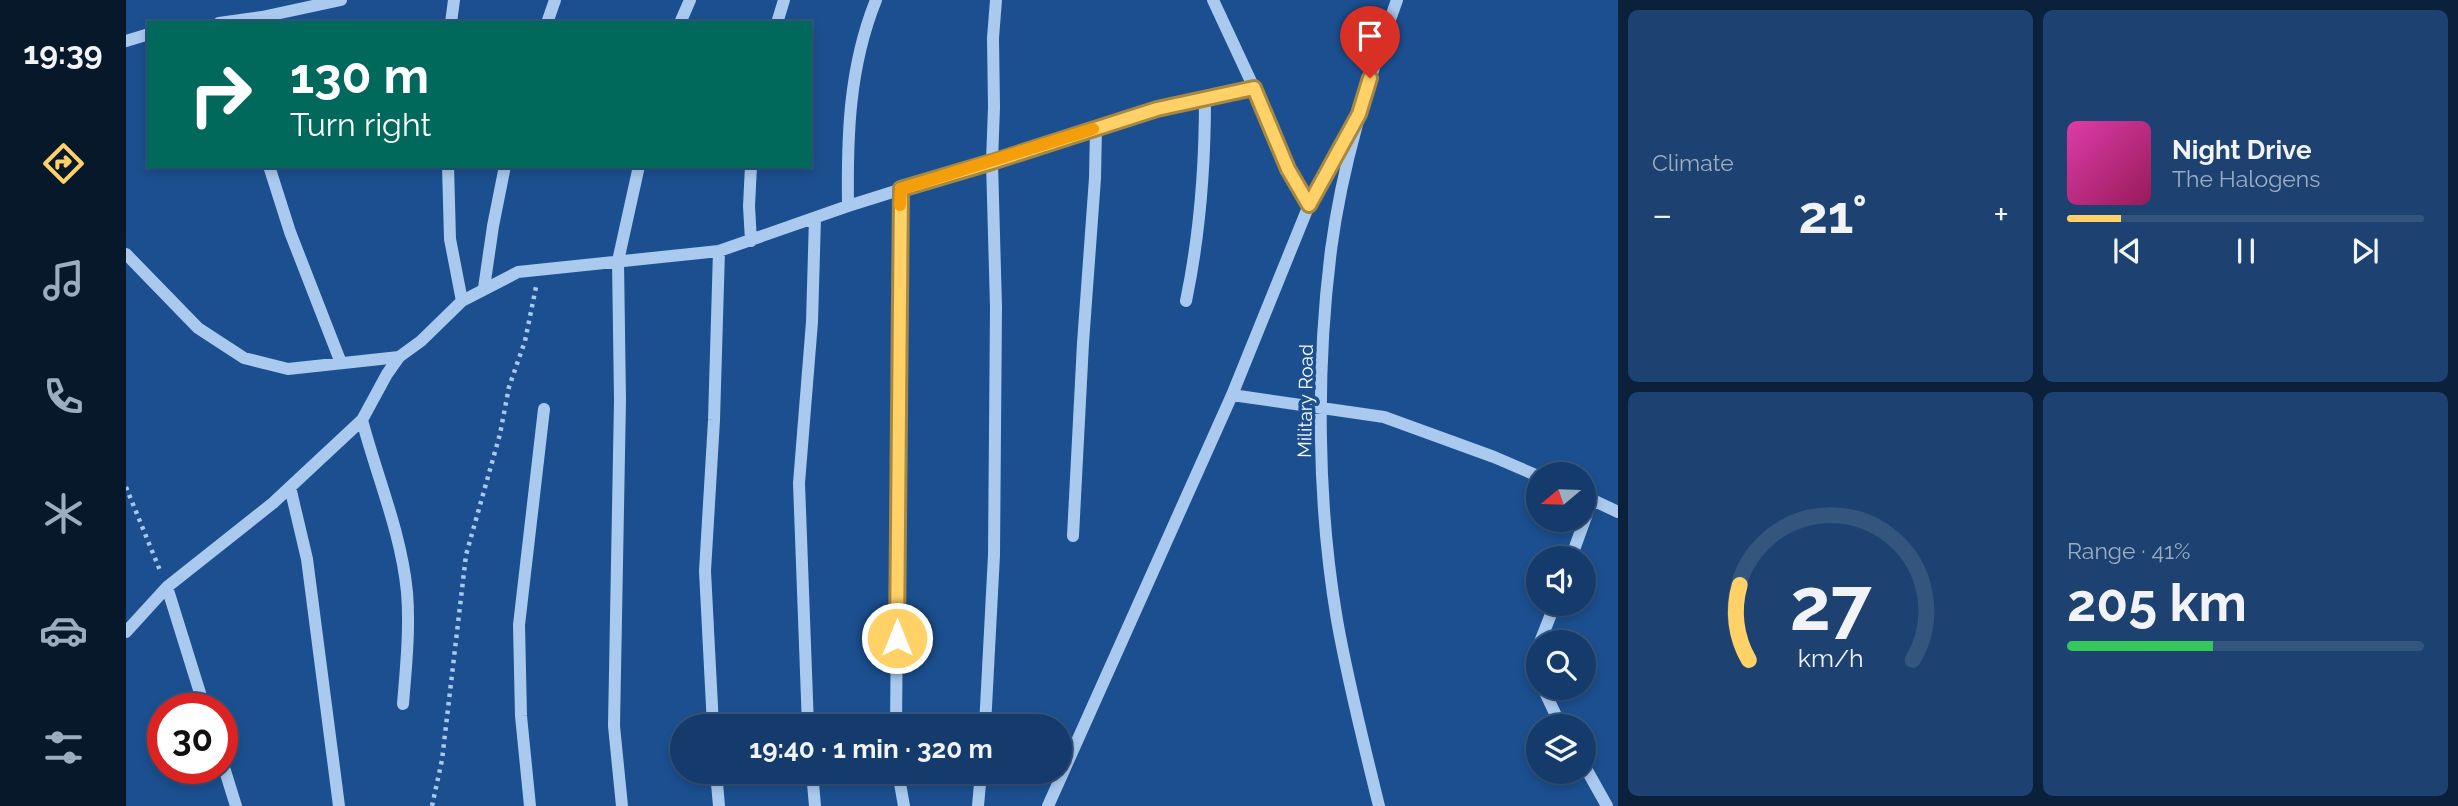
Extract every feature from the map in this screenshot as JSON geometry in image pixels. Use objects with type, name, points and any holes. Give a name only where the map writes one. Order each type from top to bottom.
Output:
[{"type":"street","points":[[263,20],[341,0]]},
{"type":"street","points":[[451,21],[454,0]]},
{"type":"street","points":[[548,21],[555,0]]},
{"type":"street","points":[[681,21],[690,0]]},
{"type":"street","points":[[778,21],[785,0]]},
{"type":"street","points":[[848,206],[847,138],[851,91],[860,50],[876,0]]},
{"type":"street","points":[[986,714],[994,555],[996,307],[992,162],[996,0]]},
{"type":"street","points":[[1213,0],[1288,169],[1309,205]]},
{"type":"street","points":[[1219,13],[1225,0]]},
{"type":"street","name":"Military Road","points":[[1379,806],[1337,619],[1325,507],[1321,407],[1331,250],[1359,114],[1397,0]]},
{"type":"street","points":[[126,41],[147,35]]},
{"type":"street","points":[[126,632],[167,587],[290,487],[362,420],[399,357],[421,341],[462,301],[484,288],[518,272],[719,251],[848,206],[1157,109],[1254,88]]},
{"type":"street","points":[[1186,301],[1199,220],[1205,158],[1205,99]]},
{"type":"street","points":[[1048,806],[1232,395],[1309,205],[1359,114]]},
{"type":"street","points":[[1073,536],[1083,343],[1096,178],[1096,128]]},
{"type":"street","points":[[270,168],[290,232],[341,363]]},
{"type":"street","points":[[448,168],[450,239],[462,301]]},
{"type":"street","points":[[484,288],[505,168]]},
{"type":"street","points":[[622,806],[614,726],[620,400],[618,261],[639,168]]},
{"type":"street","points":[[751,168],[751,241]]},
{"type":"street","points":[[895,714],[901,189]]},
{"type":"street","points":[[808,714],[799,483],[812,322],[815,218]]},
{"type":"street","points":[[712,714],[705,571],[714,420],[719,251]]},
{"type":"street","points":[[126,254],[198,328],[244,358],[288,369],[399,357]]},
{"type":"street","points":[[1232,395],[1384,417],[1526,471]]},
{"type":"street","points":[[530,806],[522,716],[519,625],[544,409]]},
{"type":"street","points":[[362,420],[387,496],[407,589],[409,634],[403,704]]},
{"type":"street","points":[[290,487],[307,559],[339,806]]},
{"type":"street","points":[[1596,502],[1618,512]]},
{"type":"street","points":[[167,587],[200,693]]},
{"type":"street","points":[[229,784],[236,806]]},
{"type":"street","points":[[717,784],[719,806]]},
{"type":"street","points":[[813,784],[815,806]]},
{"type":"street","points":[[900,784],[904,806]]},
{"type":"street","points":[[978,806],[980,784]]},
{"type":"street","points":[[1595,784],[1607,806]]},
{"type":"path","points":[[432,806],[442,760],[466,555],[500,433],[509,387],[525,341],[538,270]]},
{"type":"path","points":[[126,487],[167,587]]},
{"type":"slow traffic","points":[[900,205],[901,189],[1093,129]]},
{"type":"route","points":[[897,638],[901,189],[1157,109],[1254,88],[1288,169],[1309,205],[1359,114],[1370,78]]}]
